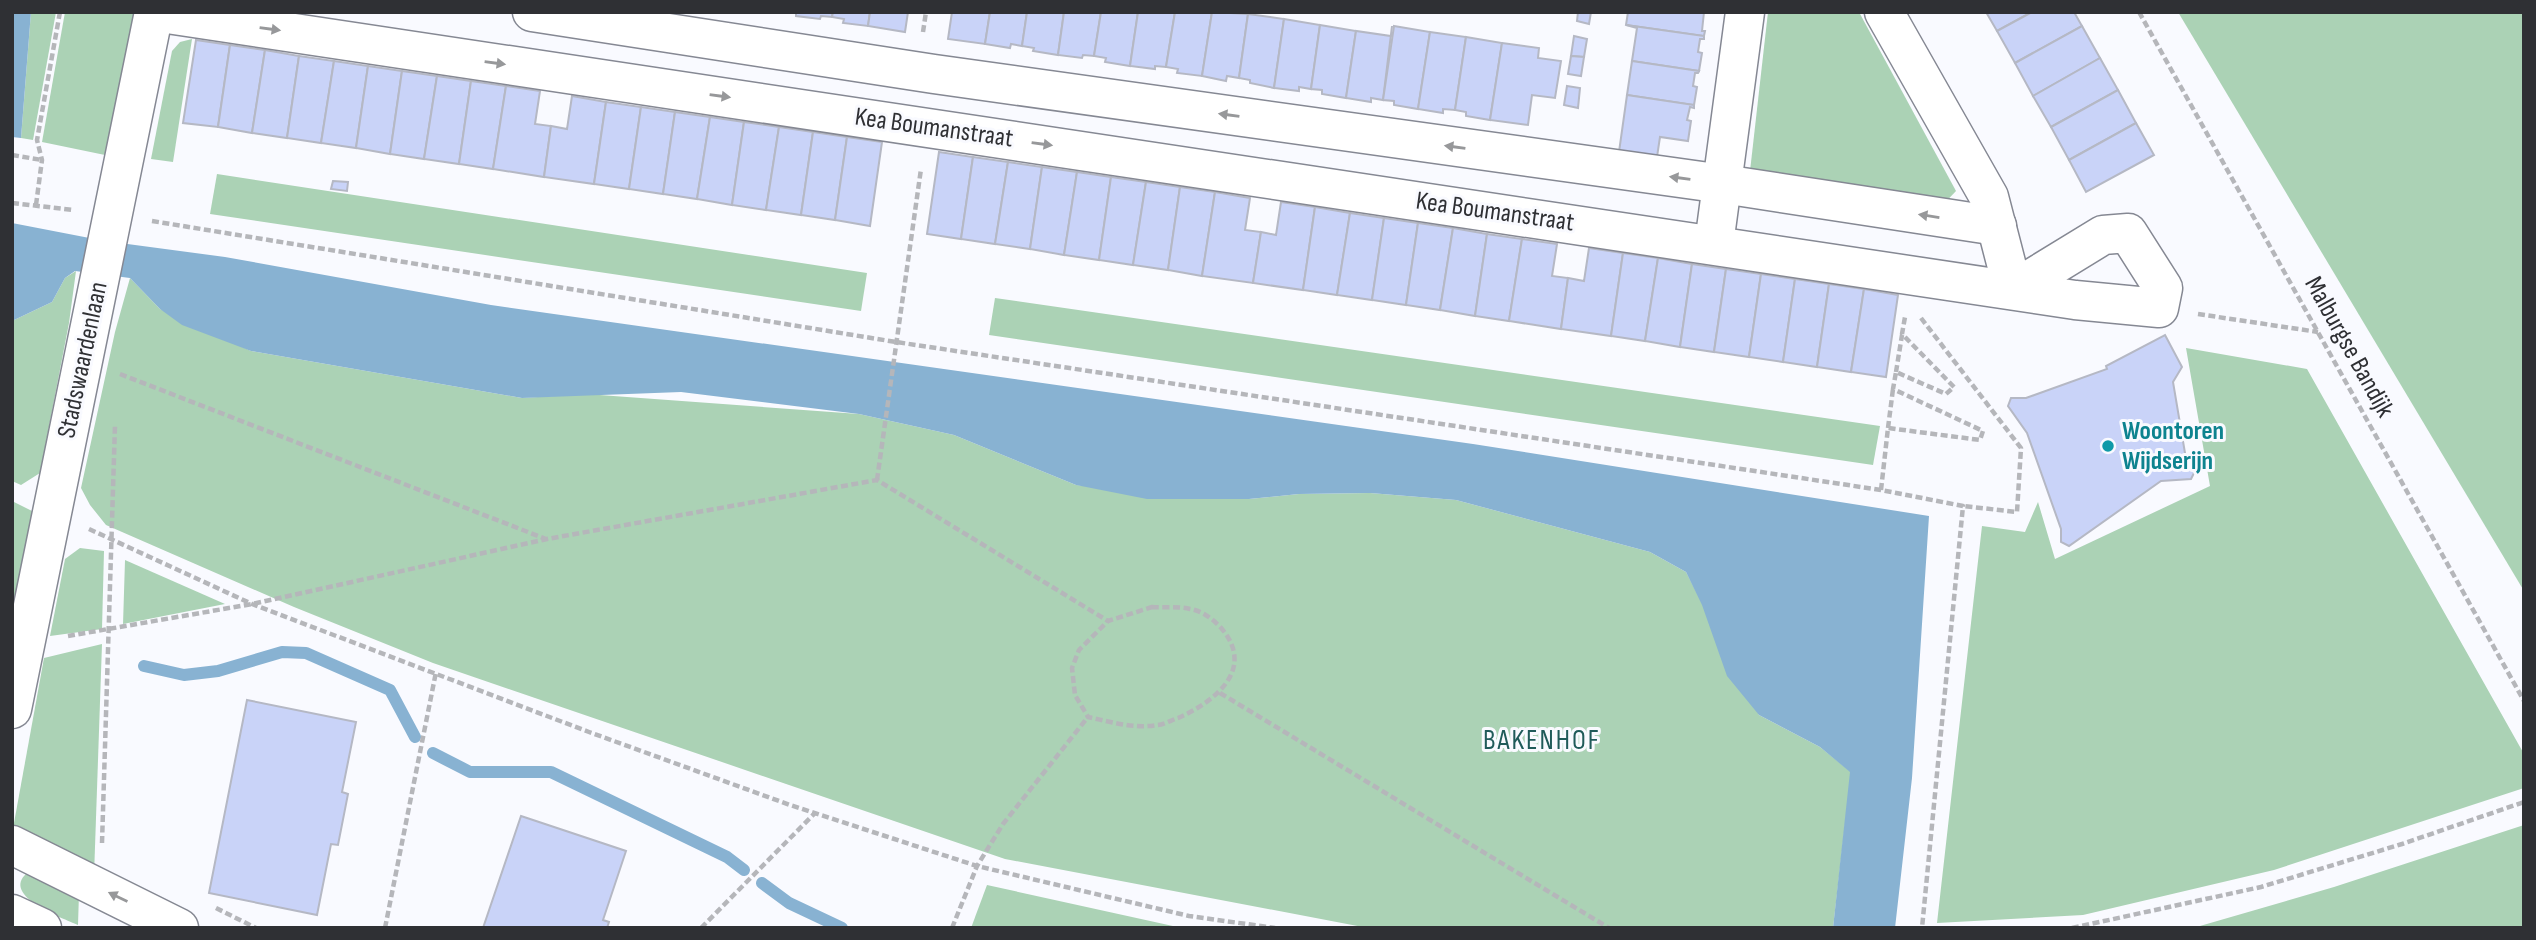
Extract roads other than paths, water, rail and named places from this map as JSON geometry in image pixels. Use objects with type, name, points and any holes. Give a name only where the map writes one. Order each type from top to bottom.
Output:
[{"type":"street","name":"Kea Boumanstraat","points":[[154,12],[1714,244],[1910,288],[2013,290],[2075,300],[2159,308],[2163,288],[2128,233],[2103,235],[2013,290]]},
{"type":"street","name":"Stadswaardenlaan","points":[[12,709],[154,12]]},
{"type":"street","name":"Kea Boumanstraat","points":[[532,12],[948,76],[1723,184],[1997,226]]},
{"type":"street","points":[[1714,244],[1745,12]]},
{"type":"street","points":[[1884,12],[1989,197],[2013,290]]},
{"type":"street","points":[[12,845],[179,928]]},
{"type":"street","points":[[12,914],[42,928]]},
{"type":"water","points":[[12,12],[31,12],[21,138],[12,137]]},
{"type":"water","points":[[12,223],[105,241],[225,257],[491,305],[1473,444],[1929,516],[1912,778],[1895,928],[1833,928],[1850,772],[1820,747],[1759,715],[1727,676],[1702,605],[1686,572],[1650,552],[1456,500],[1370,493],[1299,494],[1249,499],[1147,499],[1076,485],[954,435],[859,414],[681,392],[522,398],[251,351],[182,325],[160,309],[130,278],[75,271],[65,278],[52,302],[12,321]]},
{"type":"waterway","points":[[144,666],[184,675],[218,671],[282,652],[306,653],[390,690],[415,737]]},
{"type":"waterway","points":[[433,753],[470,772],[551,772],[727,857],[744,870]]},
{"type":"waterway","points":[[762,883],[789,903],[842,928]]},
{"type":"place","name":"Woontoren Wijdserijn","points":[[2108,446]]},
{"type":"district","name":"BAKENHOF","points":[[1542,740]]}]
